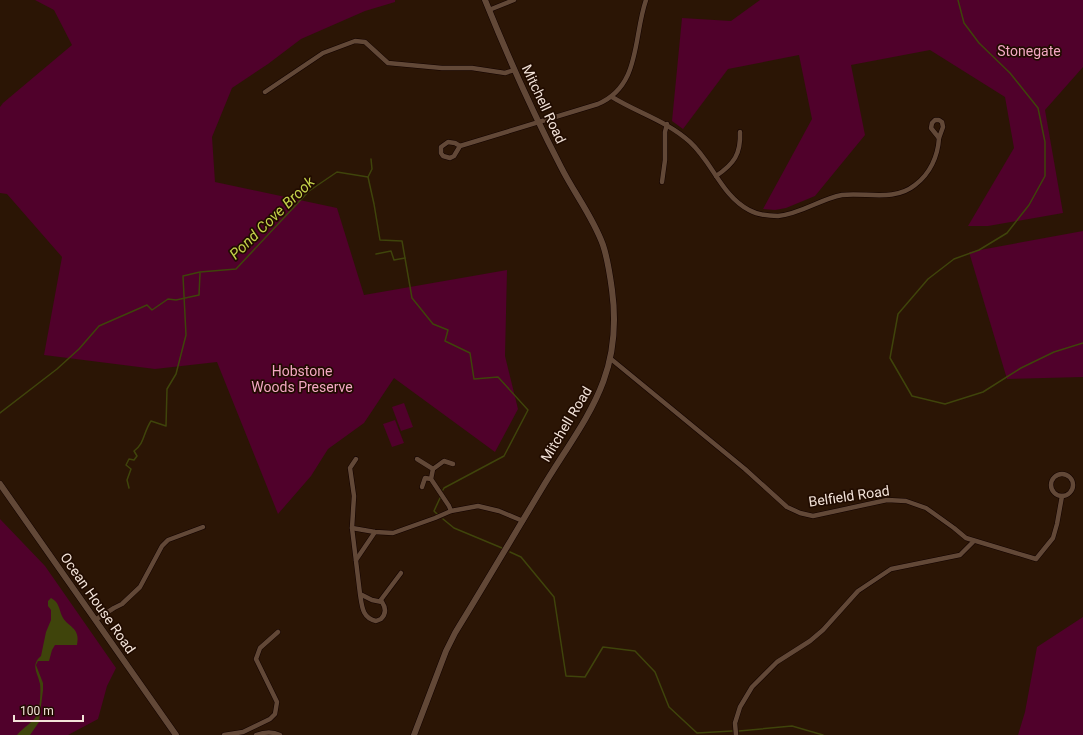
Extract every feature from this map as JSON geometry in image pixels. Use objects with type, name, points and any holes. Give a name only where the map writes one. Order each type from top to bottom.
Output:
[{"type":"street","name":"Mitchell Road","points":[[414,735],[446,651],[455,633],[552,470],[590,413],[604,381],[611,359],[614,338],[615,318],[606,253],[593,225],[538,123],[485,0]]},
{"type":"street","points":[[489,10],[514,0]]},
{"type":"street","points":[[460,146],[598,104],[612,97],[623,85],[630,72],[646,0]]},
{"type":"street","points":[[265,92],[323,54],[355,41],[364,42],[388,63],[435,67],[472,68],[505,73],[514,70]]},
{"type":"street","points":[[612,97],[666,124],[681,134],[701,152],[731,197],[738,204],[750,211],[762,215],[770,216],[787,214],[822,200],[842,195],[858,194],[882,196],[895,195],[903,192],[915,186],[928,172],[935,158],[939,138]]},
{"type":"street","points":[[662,182],[665,160],[666,124]]},
{"type":"street","points":[[716,176],[729,167],[735,160],[740,145],[740,132]]},
{"type":"street","name":"Belfield Road","points":[[611,359],[744,469],[787,507],[800,514],[813,516],[887,500],[906,500],[926,508],[973,542],[1036,559],[1053,538],[1062,496]]},
{"type":"street","points":[[356,459],[350,468],[354,496],[352,528],[360,594],[364,614],[372,620],[376,621],[381,619],[385,615],[385,607],[380,601],[372,600],[360,594]]},
{"type":"street","points":[[417,459],[433,469]]},
{"type":"street","points":[[451,511],[431,479],[433,469],[444,461],[453,464]]},
{"type":"street","points":[[1065,474],[1071,478],[1074,485],[1069,494],[1062,496],[1055,494],[1051,487],[1051,483],[1055,476],[1065,474]]},
{"type":"street","points":[[422,487],[425,478],[431,479]]},
{"type":"street","name":"Ocean House Road","points":[[0,484],[176,735]]},
{"type":"street","points":[[352,528],[393,533],[451,511],[478,506],[499,511],[523,521]]},
{"type":"street","points":[[96,620],[122,604],[140,587],[162,546],[168,540],[203,527]]},
{"type":"street","points":[[356,560],[375,532]]},
{"type":"street","points":[[736,735],[735,722],[752,687],[777,662],[810,641],[823,630],[858,591],[891,569],[960,555],[973,542]]},
{"type":"street","points":[[380,601],[401,573]]},
{"type":"street","points":[[224,735],[243,732],[275,714],[277,702],[256,659],[260,648],[278,632]]},
{"type":"street","points":[[256,735],[264,732],[276,733],[280,735]]},
{"type":"green space","name":"Hobstone Woods Preserve","points":[[35,0],[395,0],[395,2],[365,11],[301,39],[268,64],[232,88],[212,137],[215,182],[337,208],[364,295],[507,270],[505,356],[518,409],[495,452],[394,378],[364,423],[328,449],[311,476],[278,514],[217,362],[155,369],[44,355],[62,257],[7,194],[0,193],[0,107],[72,45],[54,10]]},
{"type":"green space","name":"Stonegate","points":[[760,0],[1083,0],[1083,67],[1045,110],[1063,213],[988,226],[968,226],[1014,148],[1005,97],[930,50],[851,65],[865,135],[815,196],[786,208],[775,210],[763,209],[812,119],[799,55],[728,69],[683,129],[672,121],[682,18],[731,21]]},
{"type":"green space","points":[[1083,231],[1083,377],[1007,379],[969,252]]},
{"type":"green space","points":[[404,403],[413,427],[401,431],[392,407]]},
{"type":"green space","points":[[395,420],[404,443],[392,447],[383,424]]},
{"type":"green space","points":[[0,519],[45,566],[116,668],[107,686],[98,719],[68,735],[0,735]]},
{"type":"green space","points":[[1083,617],[1083,735],[1018,735],[1025,712],[1037,647]]},
{"type":"shaded area","points":[[51,598],[57,604],[64,620],[77,634],[77,645],[55,645],[49,661],[38,661],[36,665],[43,683],[39,722],[30,735],[17,735],[34,719],[38,712],[40,687],[35,666],[38,659],[41,656],[46,632],[51,620],[51,610],[48,606],[48,601]]},
{"type":"waterway","points":[[958,0],[964,23],[979,43],[1010,73],[1038,108],[1045,142],[1045,176],[1029,205],[1007,233],[979,250],[954,259],[928,279],[898,314],[890,358],[912,396],[945,404],[983,392],[1021,368],[1054,352],[1083,343]]},
{"type":"waterway","points":[[368,177],[372,169],[371,159]]},
{"type":"waterway","name":"Pond Cove Brook","points":[[129,488],[127,480],[131,469],[126,465],[129,459],[134,460],[137,456],[134,451],[140,445],[148,425],[151,421],[166,426],[167,389],[176,374],[186,335],[183,276],[200,272],[236,269],[309,191],[337,172],[368,177],[380,240],[402,241],[412,298],[433,324],[448,330],[445,341],[470,353],[474,379],[498,377],[528,410],[504,456],[444,488],[443,490]]},
{"type":"waterway","points":[[376,254],[391,251],[394,260],[405,258]]},
{"type":"waterway","points":[[0,413],[57,369],[79,349],[99,326],[147,305],[152,310],[168,299],[176,300],[199,295],[200,273]]},
{"type":"waterway","name":"Pond Cove Brook","points":[[437,514],[434,511],[440,498]]},
{"type":"waterway","name":"Pond Cove Brook","points":[[443,519],[454,528],[502,548]]},
{"type":"waterway","name":"Pond Cove Brook","points":[[510,552],[521,557],[554,597],[566,676],[585,677],[603,647],[635,651],[655,672],[669,707],[697,733],[732,731]]},
{"type":"waterway","name":"Pond Cove Brook","points":[[739,731],[792,726],[823,735]]}]
